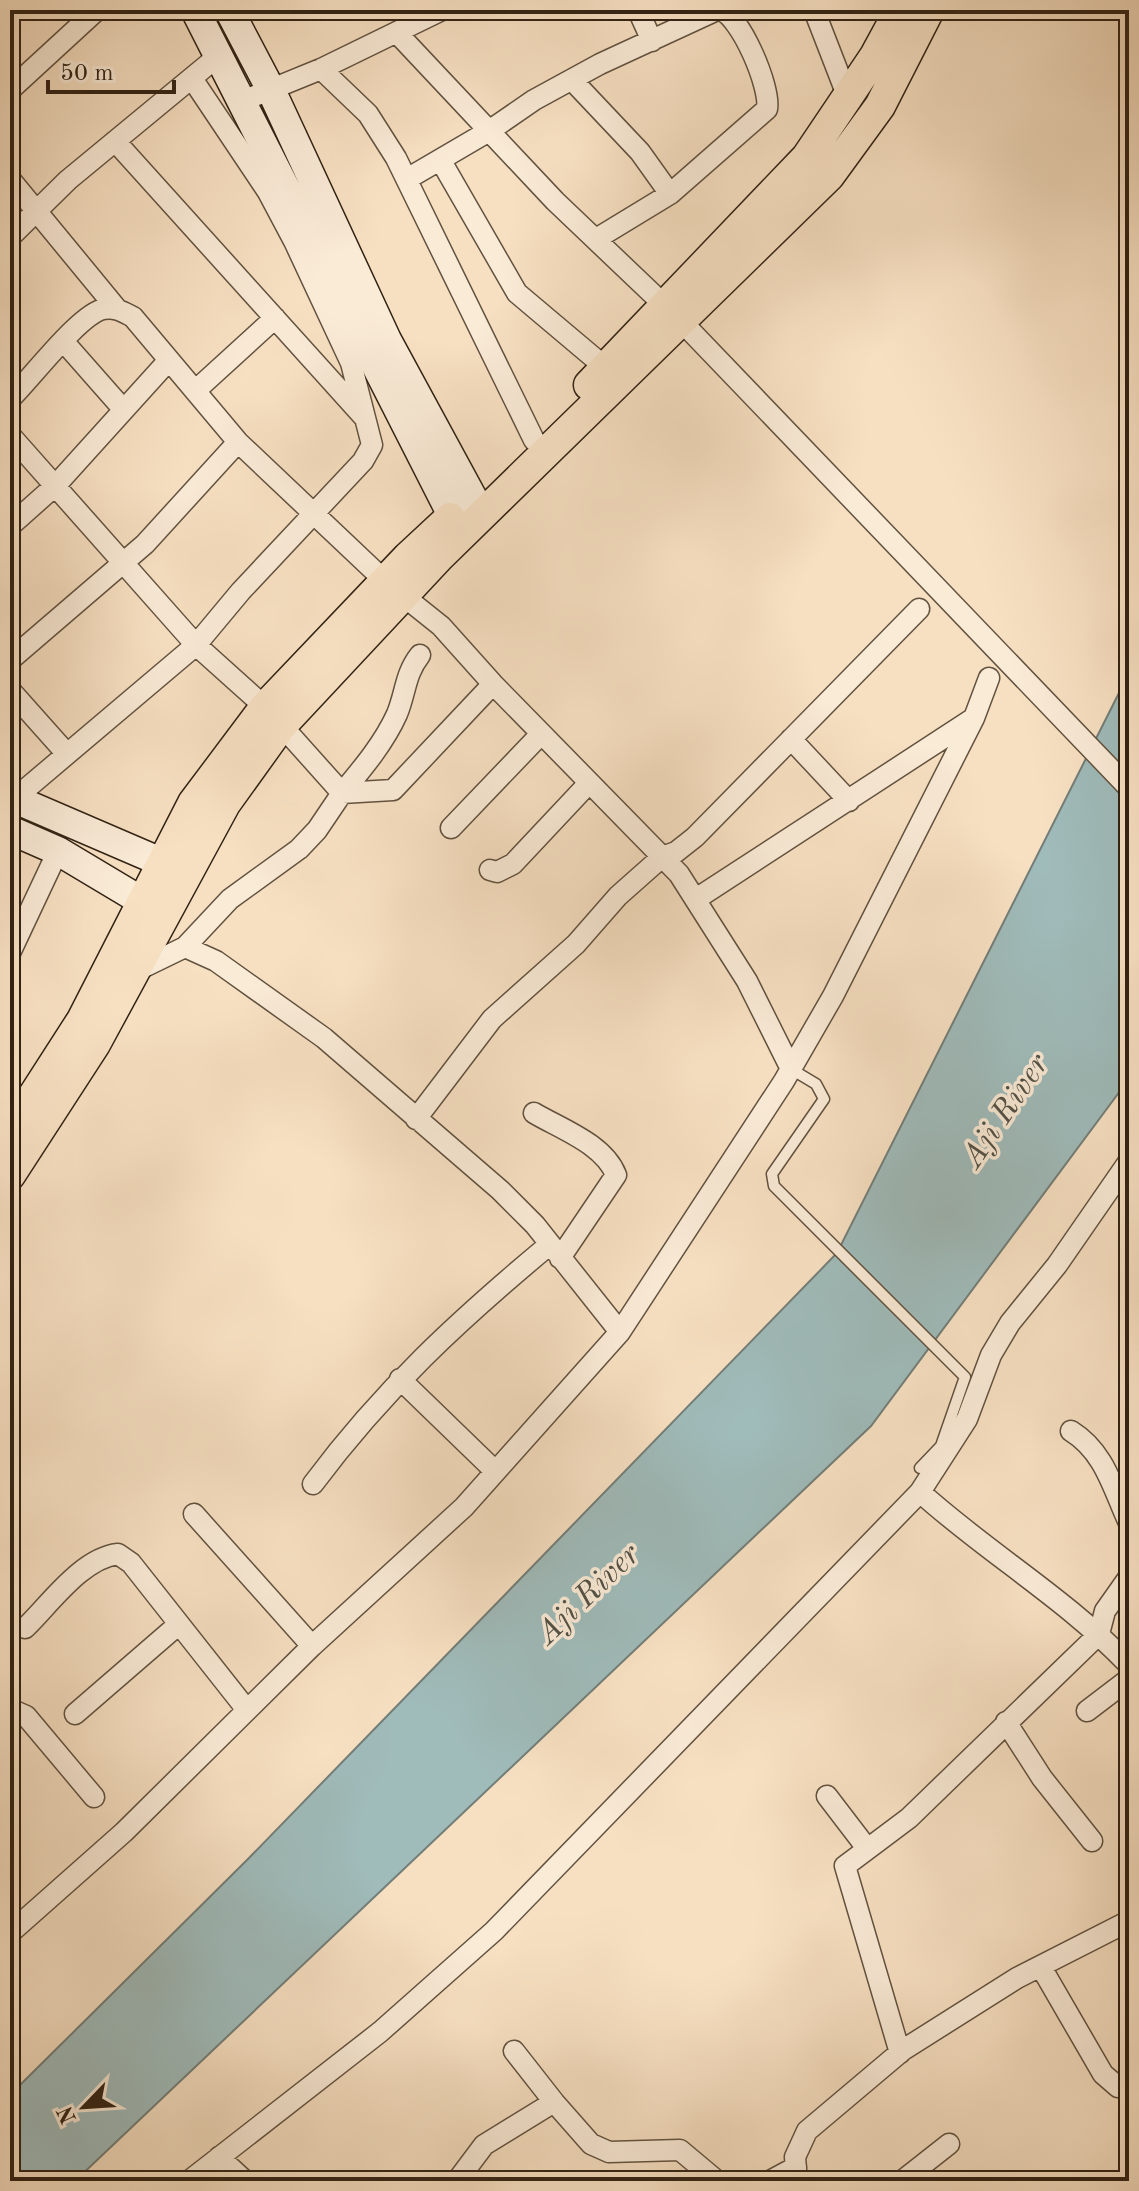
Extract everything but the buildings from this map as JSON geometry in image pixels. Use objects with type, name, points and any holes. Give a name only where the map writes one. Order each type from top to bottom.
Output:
[{"type":"main road","points":[[10,1175],[95,1044],[125,964],[173,867],[193,803],[395,589],[673,313],[807,157],[900,10]]},
{"type":"main road","points":[[467,516],[534,440],[606,368],[829,176],[880,106],[929,10]]},
{"type":"main road","points":[[10,1132],[18,1102],[125,964]]},
{"type":"street","points":[[10,90],[97,10]]},
{"type":"street","points":[[195,10],[240,102],[467,516]]},
{"type":"street","points":[[229,10],[271,90],[467,516]]},
{"type":"street","points":[[240,102],[321,69],[404,24],[442,10]]},
{"type":"street","points":[[638,10],[652,41]]},
{"type":"street","points":[[407,179],[441,161],[534,100],[718,10],[737,22],[766,88],[767,109],[670,194],[596,239]]},
{"type":"street","points":[[814,10],[847,95]]},
{"type":"street","points":[[404,24],[489,131],[673,313],[1129,788]]},
{"type":"street","points":[[10,237],[115,141],[193,80],[217,57]]},
{"type":"street","points":[[321,69],[368,114],[407,179],[534,440]]},
{"type":"street","points":[[173,867],[12,798],[196,645],[241,591],[369,454],[372,445],[351,363],[294,241],[268,192],[193,80]]},
{"type":"street","points":[[572,80],[640,152],[670,194]]},
{"type":"street","points":[[115,141],[363,416]]},
{"type":"street","points":[[441,161],[517,293],[606,368]]},
{"type":"street","points":[[10,179],[117,309],[133,317],[238,442],[395,589],[441,626],[493,684],[662,857],[696,899],[747,981],[791,1069]]},
{"type":"street","points":[[10,399],[64,342],[101,309],[117,309]]},
{"type":"street","points":[[195,391],[275,318]]},
{"type":"street","points":[[64,342],[123,409]]},
{"type":"street","points":[[10,526],[56,485],[169,360]]},
{"type":"street","points":[[10,435],[126,562],[196,645],[273,716],[342,793]]},
{"type":"street","points":[[10,660],[126,562],[238,442]]},
{"type":"street","points":[[416,1119],[492,1019],[576,944],[618,896],[662,857],[676,852],[695,837],[919,609]]},
{"type":"street","points":[[125,964],[185,947],[230,899],[299,849],[317,830],[388,730],[400,703],[406,675],[420,655]]},
{"type":"street","points":[[11,1931],[124,1832],[312,1646],[464,1507],[620,1332],[791,1069],[833,996],[974,718],[989,678]]},
{"type":"street","points":[[342,793],[393,790],[493,684]]},
{"type":"street","points":[[10,690],[67,754]]},
{"type":"street","points":[[696,899],[974,718]]},
{"type":"street","points":[[451,828],[541,734]]},
{"type":"street","points":[[791,739],[849,801]]},
{"type":"street","points":[[490,870],[497,872],[513,864],[589,783]]},
{"type":"street","points":[[10,830],[58,851],[153,908]]},
{"type":"street","points":[[10,953],[58,851]]},
{"type":"street","points":[[185,947],[216,961],[324,1038],[500,1190],[535,1225],[620,1332]]},
{"type":"street","points":[[313,1484],[400,1379],[457,1323],[554,1252],[616,1175],[611,1162],[601,1152],[534,1113]]},
{"type":"street","points":[[189,2181],[380,2032],[494,1931],[920,1492],[967,1419],[991,1355],[1010,1323],[1057,1265],[1129,1161]]},
{"type":"street","points":[[400,1379],[495,1471]]},
{"type":"street","points":[[1071,1431],[1088,1441],[1103,1461],[1129,1523]]},
{"type":"street","points":[[920,1492],[956,1525],[1099,1634],[1129,1665]]},
{"type":"street","points":[[194,1514],[312,1646]]},
{"type":"street","points":[[25,1628],[91,1564],[104,1555],[118,1554],[131,1563],[247,1710]]},
{"type":"street","points":[[900,2053],[879,1972],[845,1866],[866,1847],[909,1818],[1099,1634],[1105,1611],[1129,1577]]},
{"type":"street","points":[[75,1714],[179,1624]]},
{"type":"street","points":[[1087,1711],[1129,1679]]},
{"type":"street","points":[[10,1709],[26,1716],[94,1797]]},
{"type":"street","points":[[1006,1722],[1042,1778],[1092,1841]]},
{"type":"street","points":[[827,1796],[866,1847]]},
{"type":"street","points":[[770,2181],[796,2174],[795,2157],[807,2131],[900,2053],[979,2000],[1129,1921]]},
{"type":"street","points":[[1041,1967],[1103,2074],[1118,2087],[1129,2088]]},
{"type":"street","points":[[514,2051],[554,2102],[599,2149],[609,2152],[680,2150],[717,2181]]},
{"type":"street","points":[[457,2181],[484,2145],[554,2102]]},
{"type":"street","points":[[902,2181],[949,2144]]},
{"type":"street","points":[[219,2157],[245,2181]]},
{"type":"lane","points":[[791,1069],[816,1084],[824,1099],[772,1174],[774,1186],[965,1377],[941,1446],[920,1468]]},
{"type":"water","name":"Aji River","points":[[1129,673],[1129,1079],[871,1426],[75,2181],[10,2181],[10,2095],[249,1858],[837,1253]]}]
